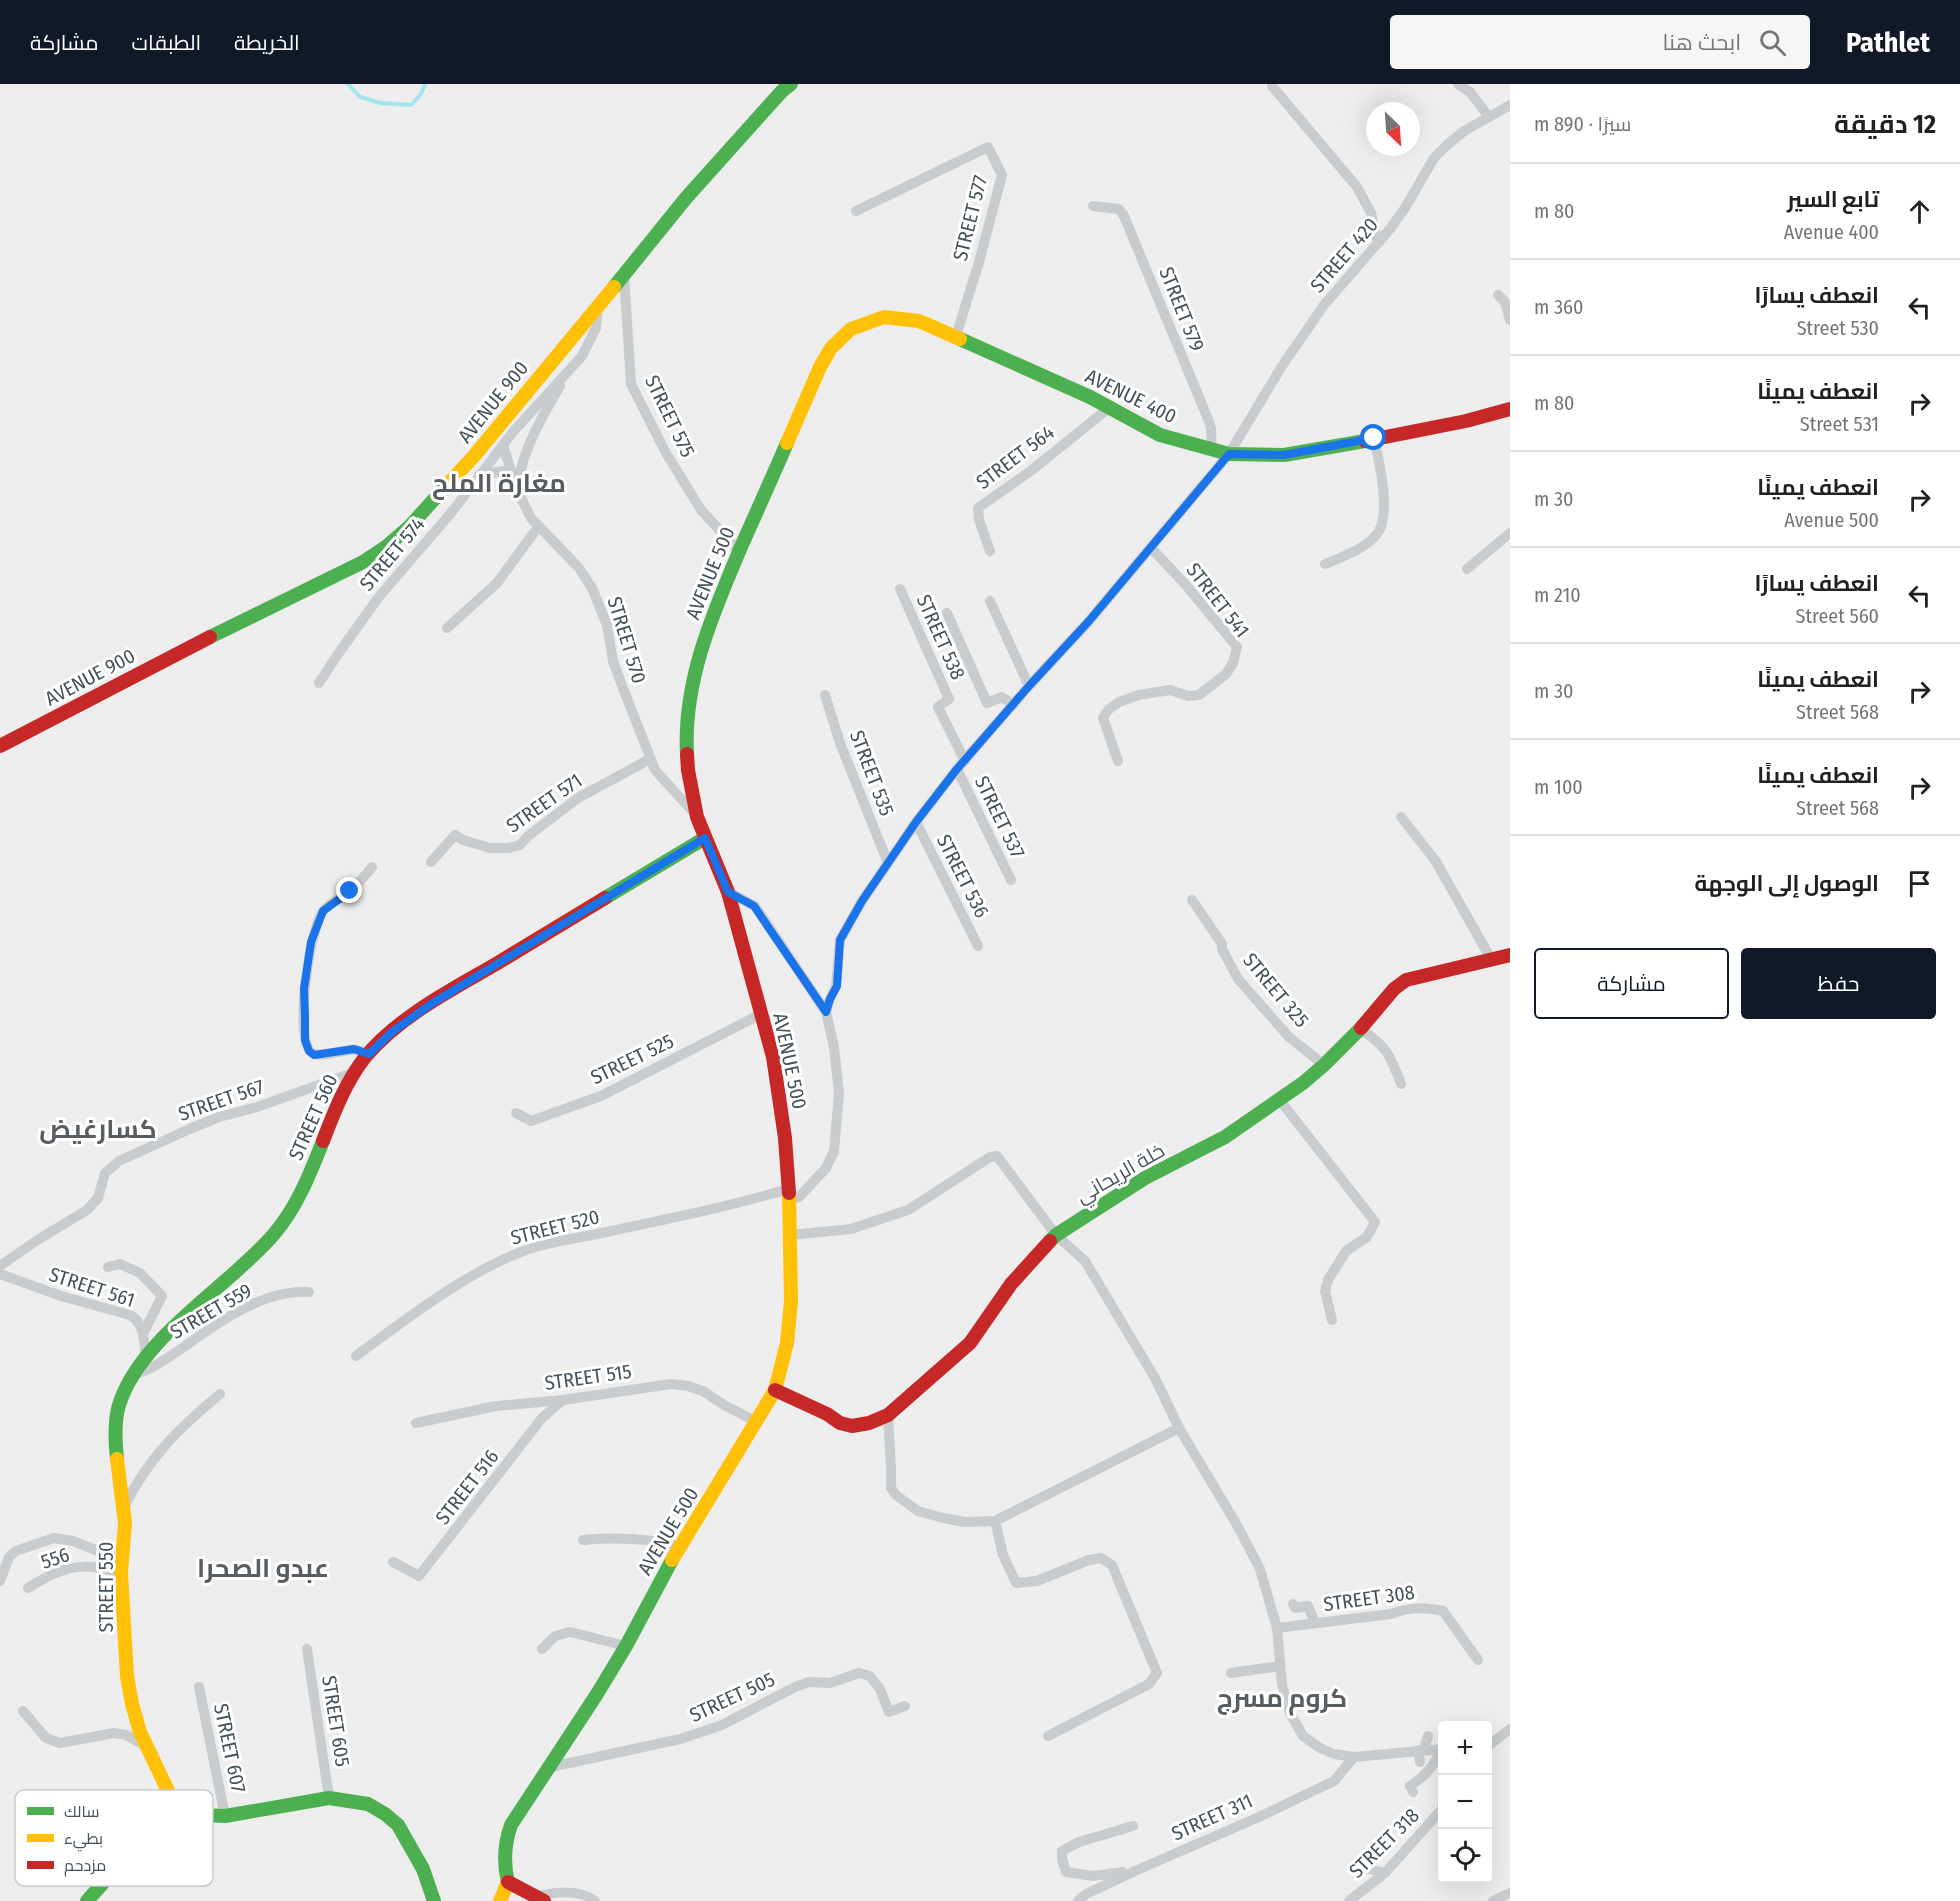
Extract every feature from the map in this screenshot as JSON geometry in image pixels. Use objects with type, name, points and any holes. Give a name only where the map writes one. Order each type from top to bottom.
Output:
[{"type":"main road","name":"AVENUE 900","points":[[0,746],[171,656],[363,562],[387,546],[410,526],[474,456],[686,198],[782,91],[792,84]]},
{"type":"main road","name":"AVENUE 500","points":[[508,1882],[504,1864],[506,1840],[511,1825],[551,1767],[626,1646],[680,1546],[757,1422],[775,1390],[787,1344],[791,1301],[789,1195],[785,1138],[773,1057],[728,892],[697,816],[688,770],[686,733],[690,688],[706,635],[739,551],[820,367],[840,338],[851,329],[884,317],[918,321],[956,336]]},
{"type":"main road","name":"AVENUE 400","points":[[956,336],[1110,407],[1160,435],[1229,454],[1284,455],[1466,421],[1510,409]]},
{"type":"main road","name":"STREET 560","points":[[146,1358],[171,1329],[276,1232],[307,1180],[355,1072],[369,1054],[392,1032],[440,998],[705,838]]},
{"type":"main road","name":"خلة الريحاني","points":[[775,1390],[827,1414],[840,1423],[852,1426],[869,1423],[888,1415],[970,1343],[1011,1284],[1056,1235],[1145,1178],[1214,1144],[1303,1083],[1360,1029],[1395,989],[1406,980],[1510,955]]},
{"type":"main road","name":"STREET 550","points":[[146,1358],[121,1399],[117,1422],[116,1440],[126,1528],[121,1560],[128,1691],[135,1721],[167,1790]]},
{"type":"main road","points":[[213,1815],[225,1816],[329,1798],[368,1804],[386,1814],[398,1825],[423,1869],[434,1901]]},
{"type":"main road","points":[[500,1901],[508,1882],[539,1899]]},
{"type":"main road","points":[[87,1901],[100,1886]]},
{"type":"street","points":[[1458,84],[1470,92],[1489,117]]},
{"type":"street","points":[[1272,86],[1357,187],[1371,213],[1378,243]]},
{"type":"street","name":"STREET 420","points":[[826,1012],[837,986],[840,940],[862,901],[916,822],[961,765],[1089,621],[1229,454],[1276,375],[1324,305],[1390,229],[1434,158],[1464,131],[1510,105]]},
{"type":"street","name":"STREET 577","points":[[856,211],[988,147],[1002,175],[956,336]]},
{"type":"street","name":"STREET 579","points":[[1093,206],[1119,209],[1124,216],[1208,419],[1211,428],[1212,450]]},
{"type":"street","name":"STREET 575","points":[[624,275],[631,384],[666,453],[701,510],[739,551]]},
{"type":"street","points":[[1498,295],[1505,302],[1510,321]]},
{"type":"street","name":"STREET 574","points":[[319,683],[378,598],[451,513],[542,398],[582,356],[596,328],[598,307]]},
{"type":"street","points":[[517,490],[520,470],[527,452],[546,409],[567,374]]},
{"type":"street","name":"STREET 564","points":[[990,551],[978,520],[978,508],[1032,470],[1110,407]]},
{"type":"street","points":[[1325,564],[1363,546],[1377,534],[1384,520],[1385,506],[1374,438]]},
{"type":"street","name":"STREET 570","points":[[503,445],[517,490],[527,512],[538,527],[579,568],[592,588],[607,625],[613,661],[655,770],[697,816]]},
{"type":"street","points":[[479,475],[503,471],[510,477],[517,490]]},
{"type":"street","points":[[447,628],[497,583],[538,527]]},
{"type":"street","points":[[1467,569],[1510,533]]},
{"type":"street","name":"STREET 541","points":[[1118,761],[1103,718],[1108,710],[1119,702],[1150,693],[1170,690],[1188,696],[1199,695],[1226,674],[1233,663],[1237,648],[1186,585],[1151,548]]},
{"type":"street","name":"STREET 538","points":[[900,589],[949,699],[938,707],[961,765]]},
{"type":"street","points":[[990,601],[1029,686]]},
{"type":"street","points":[[947,613],[987,703],[1002,698],[1013,705]]},
{"type":"street","name":"STREET 535","points":[[825,695],[840,743],[888,863]]},
{"type":"street","name":"STREET 571","points":[[431,862],[455,835],[463,840],[489,848],[509,848],[520,845],[528,836],[578,798],[650,759]]},
{"type":"street","name":"STREET 537","points":[[961,765],[1011,880]]},
{"type":"street","points":[[1401,817],[1435,860],[1491,959]]},
{"type":"street","name":"STREET 536","points":[[916,822],[978,946]]},
{"type":"street","points":[[369,1054],[354,1049],[322,1055],[314,1055],[309,1051],[305,1040],[304,989],[311,942],[323,911],[350,891],[372,867]]},
{"type":"street","points":[[728,892],[754,906],[826,1012],[834,1047],[839,1093],[834,1151],[826,1168],[799,1197],[789,1195]]},
{"type":"street","name":"STREET 325","points":[[1192,900],[1222,944],[1222,949],[1238,979],[1289,1037],[1324,1065]]},
{"type":"street","name":"STREET 525","points":[[516,1113],[531,1120],[601,1096],[761,1014]]},
{"type":"street","points":[[1360,1029],[1376,1039],[1390,1055],[1401,1083]]},
{"type":"street","name":"STREET 567","points":[[0,1266],[87,1210],[98,1198],[105,1173],[119,1161],[219,1117],[257,1107],[355,1072]]},
{"type":"street","points":[[1279,1099],[1375,1222],[1367,1237],[1346,1251],[1328,1280],[1325,1291],[1332,1320]]},
{"type":"street","points":[[790,1235],[852,1229],[908,1210],[990,1156],[997,1156],[1056,1235],[1085,1261],[1155,1378],[1179,1428],[1237,1525],[1260,1569],[1277,1628],[1282,1685],[1290,1713],[1303,1736],[1320,1748],[1334,1754],[1354,1757],[1438,1749]]},
{"type":"street","name":"STREET 520","points":[[356,1356],[436,1299],[486,1268],[528,1249],[789,1195]]},
{"type":"street","points":[[108,1267],[120,1264],[140,1273],[162,1296],[143,1334]]},
{"type":"street","name":"STREET 561","points":[[0,1274],[61,1296],[130,1315],[139,1323],[146,1358]]},
{"type":"street","name":"STREET 559","points":[[136,1374],[149,1371],[214,1325],[255,1304],[282,1293],[309,1292]]},
{"type":"street","name":"STREET 515","points":[[416,1423],[496,1406],[563,1400],[671,1384],[703,1391],[757,1422]]},
{"type":"street","points":[[124,1507],[162,1447],[220,1394]]},
{"type":"street","name":"STREET 516","points":[[393,1562],[419,1576],[542,1418],[563,1400]]},
{"type":"street","points":[[888,1415],[891,1488],[896,1496],[918,1511],[964,1522],[995,1521],[1179,1428]]},
{"type":"street","points":[[995,1521],[1003,1555],[1016,1583],[1037,1581],[1089,1560],[1101,1558],[1112,1565],[1157,1672],[1149,1684],[1048,1736]]},
{"type":"street","points":[[0,1581],[9,1557],[16,1551],[54,1538],[73,1541],[121,1560]]},
{"type":"street","points":[[584,1540],[612,1538],[653,1540],[680,1546]]},
{"type":"street","name":"556","points":[[28,1588],[59,1571],[73,1567],[98,1567],[106,1570],[114,1574],[123,1586]]},
{"type":"street","points":[[1293,1604],[1295,1608],[1308,1605],[1315,1623]]},
{"type":"street","name":"STREET 308","points":[[1277,1628],[1391,1614],[1406,1609],[1425,1607],[1443,1611],[1478,1660]]},
{"type":"street","points":[[542,1649],[555,1636],[570,1632],[626,1646]]},
{"type":"street","name":"STREET 605","points":[[307,1649],[329,1798]]},
{"type":"street","points":[[1231,1673],[1280,1666]]},
{"type":"street","name":"STREET 505","points":[[551,1767],[680,1740],[722,1725],[795,1687],[809,1682],[830,1683],[859,1673],[870,1676],[880,1689],[889,1712],[905,1706]]},
{"type":"street","name":"STREET 607","points":[[199,1687],[225,1816]]},
{"type":"street","points":[[23,1711],[46,1738],[60,1743],[114,1733],[126,1735],[146,1746]]},
{"type":"street","points":[[1492,1743],[1510,1729]]},
{"type":"street","points":[[1420,1762],[1421,1749],[1428,1736]]},
{"type":"street","name":"STREET 311","points":[[1078,1901],[1086,1894],[1334,1780],[1354,1757]]},
{"type":"street","points":[[1413,1792],[1410,1786],[1424,1777],[1438,1757]]},
{"type":"street","name":"STREET 318","points":[[1348,1901],[1385,1873],[1438,1815]]},
{"type":"street","points":[[1133,1826],[1079,1842],[1062,1851],[1062,1859],[1066,1872],[1093,1876],[1135,1871]]},
{"type":"street","points":[[1361,1867],[1385,1873]]},
{"type":"street","points":[[539,1899],[551,1892],[564,1892],[581,1894],[595,1901]]},
{"type":"street","points":[[1493,1901],[1510,1893]]},
{"type":"waterway","points":[[348,84],[360,97],[381,103],[411,105],[421,94],[425,84]]},
{"type":"traffic: fast","points":[[614,287],[686,198],[782,91],[791,84]]},
{"type":"traffic: fast","points":[[960,339],[1090,397],[1160,435],[1229,454],[1284,455],[1365,441]]},
{"type":"traffic: fast","points":[[687,754],[690,700],[702,648],[730,572],[787,443]]},
{"type":"traffic: fast","points":[[210,637],[363,562],[387,546],[410,526],[447,485]]},
{"type":"traffic: fast","points":[[605,898],[705,838]]},
{"type":"traffic: fast","points":[[1050,1241],[1145,1178],[1225,1137],[1303,1083],[1361,1028]]},
{"type":"traffic: fast","points":[[117,1459],[116,1418],[130,1380],[146,1357],[166,1335],[274,1234],[296,1201],[323,1141]]},
{"type":"traffic: fast","points":[[508,1882],[505,1854],[511,1825],[597,1694],[626,1646],[672,1560]]},
{"type":"traffic: fast","points":[[213,1815],[225,1816],[329,1798],[368,1804],[398,1825],[423,1869],[434,1901]]},
{"type":"traffic: fast","points":[[87,1901],[100,1886]]},
{"type":"traffic: slow","points":[[447,485],[474,456],[614,287]]},
{"type":"traffic: slow","points":[[787,443],[820,367],[831,348],[851,329],[884,317],[919,321],[960,339]]},
{"type":"traffic: slow","points":[[672,1560],[775,1390],[787,1343],[791,1301],[789,1193]]},
{"type":"traffic: slow","points":[[117,1459],[125,1523],[121,1573],[127,1676],[140,1732],[168,1790]]},
{"type":"traffic: slow","points":[[500,1901],[508,1882]]},
{"type":"traffic: jam","points":[[1365,441],[1466,421],[1510,409]]},
{"type":"traffic: jam","points":[[0,746],[210,637]]},
{"type":"traffic: jam","points":[[687,754],[697,817],[728,892],[773,1057],[785,1138],[789,1193]]},
{"type":"traffic: jam","points":[[323,1141],[352,1076],[366,1056],[394,1028],[444,994],[605,898]]},
{"type":"traffic: jam","points":[[1361,1028],[1394,989],[1406,980],[1510,955]]},
{"type":"traffic: jam","points":[[775,1390],[827,1414],[840,1423],[852,1426],[869,1423],[888,1415],[970,1343],[1011,1284],[1050,1241]]},
{"type":"traffic: jam","points":[[508,1882],[544,1901]]},
{"type":"district","name":"مغارة الملح","points":[[499,483]]},
{"type":"district","name":"كسارغيض","points":[[98,1129]]},
{"type":"district","name":"عبدو الصحرا","points":[[263,1568]]},
{"type":"district","name":"كروم مسرج","points":[[1282,1698]]},
{"type":"route","points":[[350,891],[323,911],[311,942],[304,989],[305,1040],[309,1051],[314,1055],[354,1049],[369,1054],[392,1032],[431,1004],[705,838],[728,892],[754,906],[826,1012],[837,986],[840,940],[862,901],[916,822],[957,769],[1089,621],[1229,454],[1284,455],[1374,438]]}]
